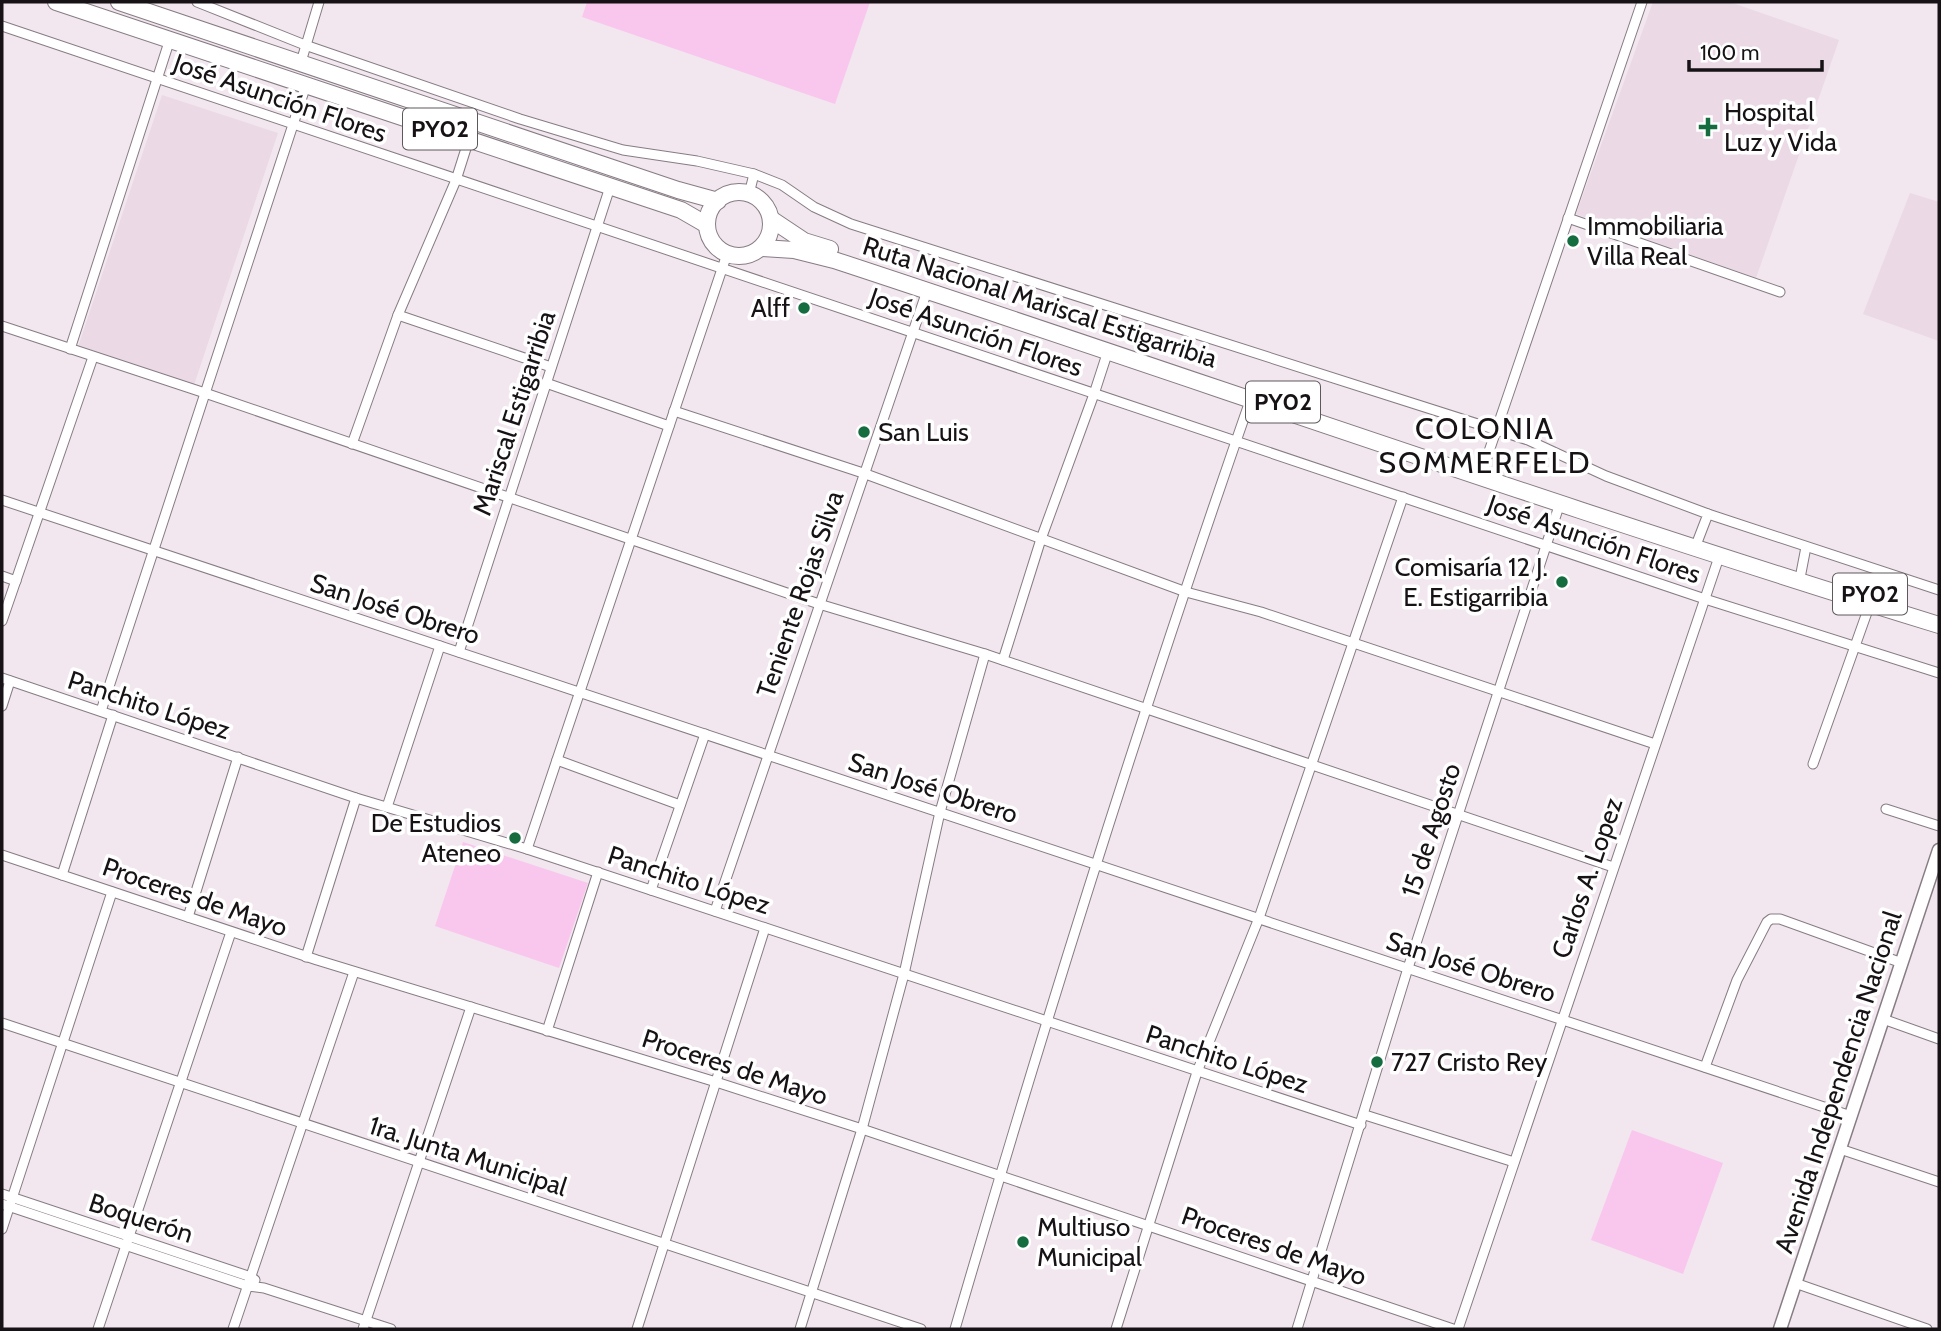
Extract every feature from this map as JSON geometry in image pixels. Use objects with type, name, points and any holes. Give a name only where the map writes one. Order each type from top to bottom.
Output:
[{"type":"highway","name":"PY02","points":[[56,2],[681,210],[707,225],[713,242],[725,261],[747,256],[762,248]]},
{"type":"highway","name":"PY02","points":[[119,2],[678,190],[718,201],[733,193],[749,194],[764,203],[771,219]]},
{"type":"highway","points":[[707,225],[710,211],[718,201]]},
{"type":"highway","points":[[762,248],[770,234],[771,219]]},
{"type":"highway","name":"Ruta Nacional Mariscal Estigarribia","points":[[771,219],[804,241],[1562,497],[1939,615]]},
{"type":"highway","name":"Ruta Nacional Mariscal Estigarribia","points":[[762,248],[794,250],[834,260],[1719,557],[1939,625]]},
{"type":"main road","name":"Avenida Independencia Nacional","points":[[1780,1329],[1939,850]]},
{"type":"street","points":[[197,2],[305,45],[520,119],[623,150],[697,161],[754,174],[782,185],[814,207],[851,225],[1528,440],[1606,476],[1709,514],[1937,588]]},
{"type":"street","points":[[301,62],[319,2]]},
{"type":"street","points":[[1483,469],[1642,2]]},
{"type":"street","name":"José Asunción Flores","points":[[2,26],[597,227],[725,261],[912,333],[1705,599],[1939,673]]},
{"type":"street","points":[[70,349],[170,39]]},
{"type":"street","points":[[101,712],[306,85]]},
{"type":"street","points":[[352,444],[398,315],[456,180],[469,139]]},
{"type":"street","points":[[749,194],[754,174]]},
{"type":"street","name":"Mariscal Estigarribia","points":[[459,652],[610,187]]},
{"type":"street","points":[[1568,218],[1780,292]]},
{"type":"street","points":[[527,849],[725,261]]},
{"type":"street","name":"Teniente Rojas Silva","points":[[715,911],[927,291]]},
{"type":"street","points":[[398,315],[551,367]]},
{"type":"street","points":[[2,326],[819,604],[985,654],[1613,867]]},
{"type":"street","points":[[1003,660],[1041,539],[1108,351]]},
{"type":"street","points":[[2,621],[93,357]]},
{"type":"street","points":[[546,383],[669,426]]},
{"type":"street","points":[[955,1329],[1097,864],[1251,398]]},
{"type":"street","points":[[674,411],[863,473],[1186,592],[1261,612],[1655,744]]},
{"type":"street","points":[[1116,1329],[1197,1072],[1259,918],[1403,497]]},
{"type":"street","name":"San José Obrero","points":[[2,500],[1851,1116]]},
{"type":"street","name":"15 de Agosto","points":[[1297,1329],[1365,1115],[1408,968],[1560,503]]},
{"type":"street","points":[[1698,540],[1709,514]]},
{"type":"street","points":[[1801,573],[1806,547]]},
{"type":"street","name":"Carlos A. Lopez","points":[[1456,1329],[1719,557]]},
{"type":"street","points":[[2,576],[16,581]]},
{"type":"street","points":[[1813,764],[1870,604]]},
{"type":"street","points":[[387,807],[440,646]]},
{"type":"street","points":[[800,1329],[862,1129],[904,974],[940,812],[985,654]]},
{"type":"street","points":[[2,706],[6,680]]},
{"type":"street","name":"Panchito López","points":[[6,680],[356,798],[598,872],[1361,1125]]},
{"type":"street","points":[[62,875],[113,716]]},
{"type":"street","points":[[651,890],[705,734]]},
{"type":"street","points":[[188,917],[238,757]]},
{"type":"street","points":[[556,760],[680,805]]},
{"type":"street","points":[[306,957],[356,798]]},
{"type":"street","points":[[1885,809],[1939,827]]},
{"type":"street","name":"Proceres de Mayo","points":[[2,855],[306,957],[862,1129],[1456,1329]]},
{"type":"street","points":[[547,1031],[598,872]]},
{"type":"street","points":[[2,1229],[8,1203],[112,892]]},
{"type":"street","points":[[1705,1067],[1737,980],[1767,922],[1772,919],[1780,919],[1902,963]]},
{"type":"street","points":[[637,1329],[765,928]]},
{"type":"street","points":[[98,1329],[231,932]]},
{"type":"street","points":[[233,1329],[354,972]]},
{"type":"street","points":[[364,1325],[471,1007]]},
{"type":"street","points":[[1883,1019],[1939,1039]]},
{"type":"street","name":"1ra. Junta Municipal","points":[[2,1023],[921,1329]]},
{"type":"street","points":[[1365,1115],[1514,1162]]},
{"type":"street","points":[[1840,1149],[1939,1182]]},
{"type":"street","name":"Boquerón","points":[[2,1194],[8,1203],[249,1282],[364,1325],[391,1329]]},
{"type":"street","points":[[1796,1283],[1901,1326],[1927,1329]]},
{"type":"shaded area","points":[[587,2],[870,2],[835,104],[582,17]]},
{"type":"shaded area","name":"Hospital Luz y Vida","points":[[1653,2],[1730,2],[1839,40],[1756,278],[1576,214]]},
{"type":"shaded area","points":[[162,95],[278,133],[194,385],[78,347]]},
{"type":"shaded area","points":[[1910,193],[1939,202],[1939,341],[1863,314]]},
{"type":"shaded area","points":[[463,842],[588,883],[559,968],[435,926]]},
{"type":"shaded area","points":[[1632,1130],[1723,1163],[1683,1274],[1591,1240]]},
{"type":"place","name":"Hospital Luz y Vida","points":[[1708,127]]},
{"type":"place","name":"Immobiliaria Villa Real","points":[[1573,241]]},
{"type":"place","name":"Alff","points":[[804,308]]},
{"type":"place","name":"San Luis","points":[[864,432]]},
{"type":"place","name":"Comisaría 12 J. E. Estigarribia","points":[[1562,582]]},
{"type":"place","name":"De Estudios Ateneo","points":[[515,838]]},
{"type":"place","name":"727 Cristo Rey","points":[[1377,1062]]},
{"type":"place","name":"Multiuso Municipal","points":[[1023,1242]]},
{"type":"district","name":"COLONIA SOMMERFELD","points":[[1485,446]]}]
